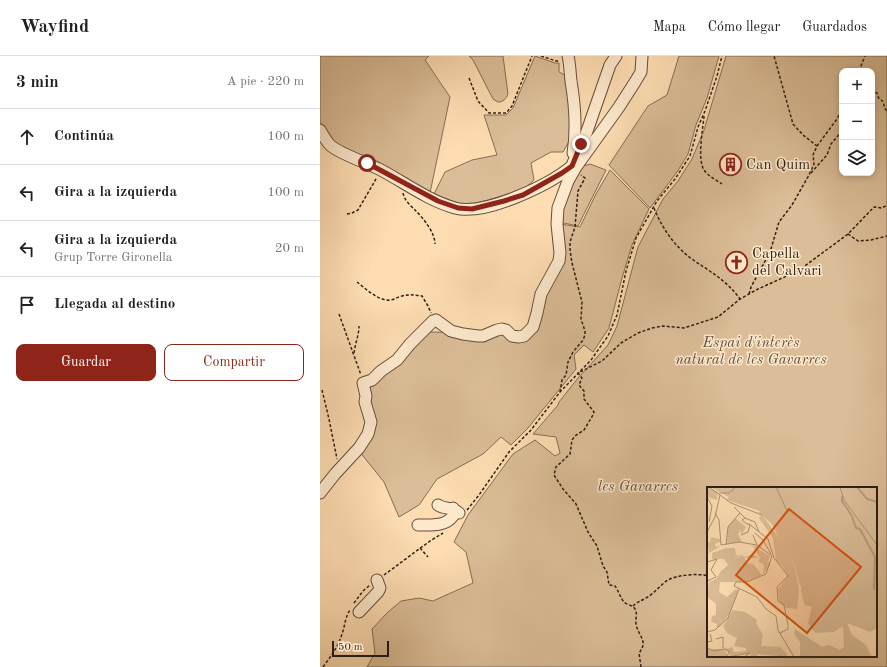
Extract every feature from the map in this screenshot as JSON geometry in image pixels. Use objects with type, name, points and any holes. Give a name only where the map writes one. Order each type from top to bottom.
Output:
[{"type":"street","points":[[320,493],[334,474],[359,448],[368,434],[371,422],[365,402],[366,396],[363,383],[372,380],[381,371],[397,360],[410,344],[434,320],[451,331],[463,334],[483,336],[502,329],[506,330],[512,336],[519,337],[529,333],[535,323],[541,294],[559,261],[560,253],[557,224],[558,208],[574,168],[581,144],[586,134],[610,65],[616,56]]},
{"type":"street","points":[[320,130],[331,146],[381,170],[402,183],[446,204],[458,208],[472,209],[523,195],[574,168],[619,107],[635,82],[641,72],[642,56]]},
{"type":"street","points":[[568,58],[575,114],[574,168]]},
{"type":"street","points":[[438,505],[443,508],[453,508],[461,517]]},
{"type":"street","points":[[418,525],[435,525],[446,522],[453,516],[453,508]]},
{"type":"street","points":[[359,612],[378,592],[380,588],[377,580]]},
{"type":"path","points":[[469,78],[478,101],[489,113],[506,113],[512,106],[532,56]]},
{"type":"path","points":[[541,56],[556,61],[568,58]]},
{"type":"path","points":[[461,517],[479,495],[509,452],[531,430],[560,392],[591,360],[612,328],[617,315],[631,251],[641,228],[660,197],[675,179],[690,156],[698,127],[705,111],[722,56]]},
{"type":"path","points":[[774,56],[793,124],[803,135],[817,146]]},
{"type":"path","points":[[860,68],[865,56]]},
{"type":"path","points":[[875,92],[877,93],[878,99],[883,100],[887,111]]},
{"type":"path","points":[[705,111],[701,139],[702,166],[708,174],[722,184]]},
{"type":"path","points":[[749,294],[751,287],[770,252],[779,222],[792,205],[814,164],[813,155],[817,146],[839,115]]},
{"type":"path","points":[[809,174],[827,156],[831,144],[839,135]]},
{"type":"path","points":[[560,392],[562,380],[566,375],[568,362],[585,335],[581,319],[582,302],[570,250],[570,242],[575,227],[578,191],[585,178],[574,168]]},
{"type":"path","points":[[347,214],[352,214],[357,210],[381,170]]},
{"type":"path","points":[[402,183],[403,196],[431,231],[435,244]]},
{"type":"path","points":[[578,373],[602,361],[621,343],[638,332],[663,326],[684,328],[718,317],[740,299],[798,271],[848,234],[874,207],[882,208],[887,205]]},
{"type":"path","points":[[654,208],[661,224],[678,247],[688,256],[713,273],[734,291],[740,299]]},
{"type":"path","points":[[848,234],[858,240],[871,240],[887,236]]},
{"type":"path","points":[[357,282],[379,298],[387,300],[394,300],[403,296],[422,296],[434,320]]},
{"type":"path","points":[[340,314],[363,383]]},
{"type":"path","points":[[353,355],[355,342],[359,333],[359,326]]},
{"type":"path","points":[[578,373],[582,378],[579,383],[584,391],[584,399],[594,412],[584,430],[574,436],[570,454],[556,467],[554,475],[563,489],[576,504],[588,532],[597,546],[603,566],[607,572],[609,585],[615,586],[624,602],[635,608],[637,615],[636,624],[644,641],[643,649],[640,654],[641,667]]},
{"type":"path","points":[[322,390],[338,463],[334,474]]},
{"type":"path","points":[[428,557],[420,548],[448,530]]},
{"type":"path","points":[[633,606],[637,602],[646,599],[668,580],[687,575],[707,576]]},
{"type":"green space","points":[[320,56],[429,56],[425,60],[450,97],[430,193],[334,143],[320,122]]},
{"type":"green space","points":[[469,56],[503,56],[508,94],[504,100],[498,102],[493,99],[473,60]]},
{"type":"green space","points":[[535,56],[559,63],[559,72],[567,76],[572,117],[571,138],[563,152],[551,152],[531,163],[534,180],[523,190],[474,204],[460,204],[434,194],[445,172],[472,160],[497,155],[484,115],[506,115],[513,108]]},
{"type":"green space","points":[[679,56],[719,56],[707,98],[696,125],[688,154],[677,172],[650,208],[609,165],[648,106],[667,95]]},
{"type":"green space","name":"Espai d'interès natural de les Gavarres","points":[[726,56],[887,56],[887,667],[367,667],[375,653],[372,629],[401,601],[419,598],[433,601],[473,583],[466,552],[454,542],[468,515],[513,454],[535,440],[555,456],[560,453],[556,437],[533,434],[558,405],[578,378],[608,345],[617,326],[638,247],[663,199],[678,181],[692,159],[704,130]]},
{"type":"green space","points":[[590,164],[606,170],[578,226],[559,222],[559,213],[578,171],[584,166]]},
{"type":"green space","points":[[610,170],[649,209],[632,245],[609,328],[593,352],[584,345],[574,355],[576,369],[528,428],[511,445],[501,437],[483,454],[437,479],[419,505],[399,517],[384,482],[359,451],[364,445],[368,389],[428,332],[495,333],[524,339],[555,270],[560,224],[580,227],[596,194]]},
{"type":"place","name":"Can Quim","points":[[731,165]]},
{"type":"place","name":"Capella del Calvari","points":[[736,263]]},
{"type":"route","points":[[367,163],[420,193],[438,201],[458,208],[472,209],[513,199],[531,191],[562,173],[572,166],[581,144]]},
{"type":"park label","name":"les Gavarres","points":[[638,487]]}]
